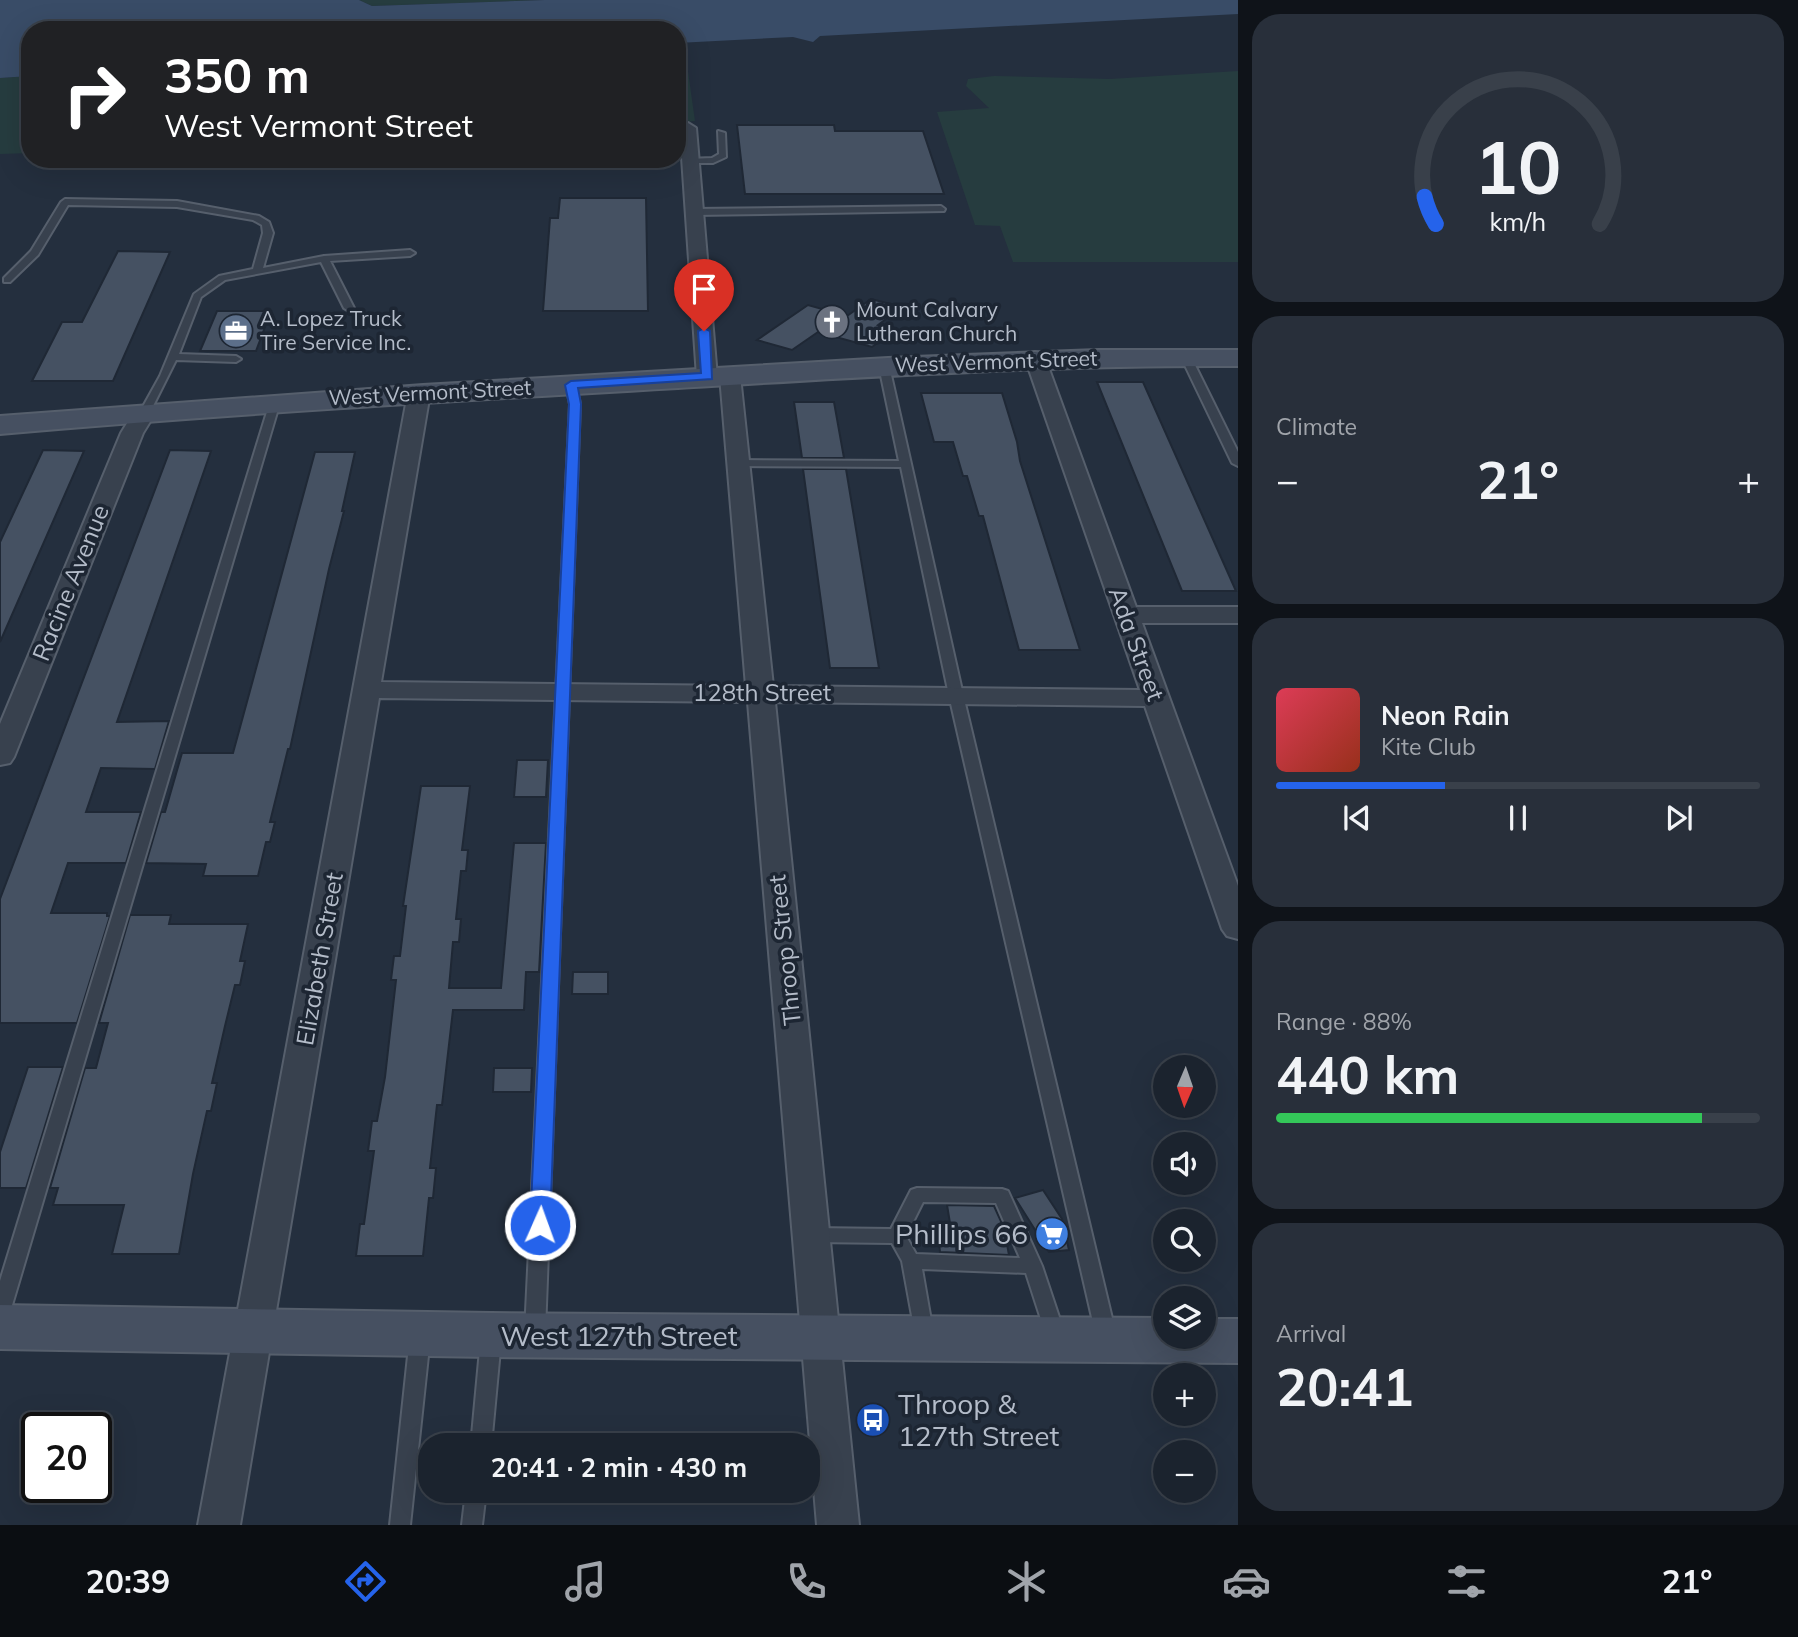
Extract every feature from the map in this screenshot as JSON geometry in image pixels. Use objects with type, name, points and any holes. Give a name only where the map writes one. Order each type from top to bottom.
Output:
[{"type":"street","name":"Throop Street","points":[[688,128],[695,212],[719,376],[738,463],[813,1235],[838,1525]]},
{"type":"street","name":"West Vermont Street","points":[[2,429],[145,412],[275,402],[884,366],[1035,358],[1238,358]]},
{"type":"street","name":"Ada Street","points":[[1035,358],[1238,929]]},
{"type":"street","name":"Elizabeth Street","points":[[219,1525],[256,1330],[419,393]]},
{"type":"street","name":"Racine Avenue","points":[[0,757],[132,433],[145,412]]},
{"type":"street","points":[[1126,615],[1238,615]]},
{"type":"street","name":"128th Street","points":[[368,690],[1156,698]]},
{"type":"street","name":"West 127th Street","points":[[0,1327],[1238,1341]]},
{"type":"lane","points":[[691,161],[713,161],[721,158],[721,133]]},
{"type":"lane","points":[[7,280],[35,253],[65,202],[177,204],[256,218],[266,224],[268,233],[257,272]]},
{"type":"lane","points":[[695,212],[941,209]]},
{"type":"lane","points":[[145,412],[173,357],[197,296],[222,278],[324,259],[410,253]]},
{"type":"lane","points":[[324,259],[349,308]]},
{"type":"lane","points":[[173,357],[236,359]]},
{"type":"lane","points":[[1186,357],[1238,463]]},
{"type":"lane","points":[[884,366],[956,695],[1082,1340]]},
{"type":"lane","points":[[485,1433],[513,1334],[562,691],[575,404],[571,385]]},
{"type":"lane","points":[[0,1312],[275,402]]},
{"type":"lane","points":[[738,463],[905,464]]},
{"type":"lane","points":[[897,1236],[917,1195],[1002,1196],[1033,1266],[1082,1340]]},
{"type":"lane","points":[[813,1235],[897,1236]]},
{"type":"lane","points":[[897,1236],[911,1261],[924,1338]]},
{"type":"lane","points":[[911,1261],[1033,1266]]},
{"type":"lane","points":[[400,1525],[421,1332]]},
{"type":"lane","points":[[472,1525],[475,1503]]},
{"type":"green space","points":[[359,0],[545,0],[372,6]]},
{"type":"green space","points":[[686,57],[695,121],[686,122]]},
{"type":"green space","points":[[1238,71],[1238,262],[1013,262],[1000,226],[975,225],[937,112],[989,108],[966,86],[968,79],[994,76],[1110,79]]},
{"type":"green space","points":[[21,77],[21,153],[0,154],[0,78]]},
{"type":"water","points":[[0,0],[359,0],[372,6],[545,0],[1238,0],[1238,14],[820,36],[813,42],[793,37],[686,43],[686,21],[21,21],[21,77],[0,78]]},
{"type":"building","points":[[737,125],[834,125],[835,131],[923,131],[944,194],[745,194]]},
{"type":"building","points":[[560,198],[646,198],[648,311],[543,311],[550,218],[558,218]]},
{"type":"building","points":[[118,251],[170,252],[113,381],[32,381],[62,322],[82,322]]},
{"type":"building","name":"Mount Calvary Lutheran Church","points":[[871,299],[902,307],[878,325],[895,330],[872,347],[818,332],[792,350],[757,340],[808,305],[847,316]]},
{"type":"building","name":"A. Lopez Truck Tire Service Inc.","points":[[217,311],[271,311],[256,351],[200,351]]},
{"type":"building","points":[[1097,382],[1143,382],[1236,591],[1182,591]]},
{"type":"building","points":[[921,393],[1002,393],[1020,461],[1080,650],[1019,650],[983,516],[979,516],[953,442],[934,442]]},
{"type":"building","points":[[794,402],[834,402],[844,458],[802,458]]},
{"type":"building","points":[[43,450],[84,451],[0,642],[0,542]]},
{"type":"building","points":[[170,450],[211,451],[117,722],[169,721],[155,769],[101,768],[86,812],[141,812],[126,863],[68,863],[51,913],[107,913],[107,916],[110,916],[77,1023],[0,1023],[0,899]]},
{"type":"building","points":[[315,452],[355,452],[290,749],[270,822],[275,822],[270,842],[266,842],[258,876],[203,876],[206,864],[146,863],[161,812],[165,812],[182,753],[233,753]]},
{"type":"building","points":[[803,469],[846,469],[879,668],[830,668]]},
{"type":"building","points":[[517,760],[548,760],[546,797],[514,797]]},
{"type":"building","points":[[421,786],[470,786],[462,850],[468,850],[466,871],[461,871],[456,919],[461,919],[459,942],[453,942],[449,988],[501,988],[514,843],[546,843],[539,972],[526,972],[524,1010],[453,1010],[442,1105],[437,1105],[430,1168],[436,1168],[433,1198],[429,1198],[423,1256],[356,1256],[360,1224],[364,1224],[374,1151],[368,1151],[372,1121],[377,1121],[385,1077],[396,980],[391,980],[394,956],[400,956],[406,906],[403,906]]},
{"type":"building","points":[[130,915],[171,915],[169,924],[248,924],[240,961],[245,961],[240,985],[235,985],[212,1083],[217,1083],[211,1111],[207,1111],[193,1174],[179,1254],[112,1254],[124,1205],[53,1205],[58,1188],[50,1188],[85,1068],[96,1068],[108,1023],[99,1023]]},
{"type":"building","points":[[573,972],[608,972],[608,994],[572,994]]},
{"type":"building","points":[[28,1067],[63,1067],[26,1188],[0,1188],[0,1152]]},
{"type":"building","points":[[494,1068],[532,1068],[531,1092],[493,1092]]},
{"type":"building","name":"Phillips 66","points":[[1043,1190],[1062,1219],[1069,1250],[1049,1252],[1015,1198]]},
{"type":"building","name":"Phillips 66","points":[[947,1205],[994,1206],[1004,1228],[1009,1255],[940,1252],[938,1233],[950,1223]]},
{"type":"place","name":"Mount Calvary Lutheran Church","points":[[832,322]]},
{"type":"place","name":"A. Lopez Truck Tire Service Inc.","points":[[236,331]]},
{"type":"place","name":"Phillips 66","points":[[1052,1234]]},
{"type":"place","name":"Throop & 127th Street","points":[[873,1420]]},
{"type":"route","points":[[540,1225],[575,404],[571,385],[708,377],[704,331]]}]
